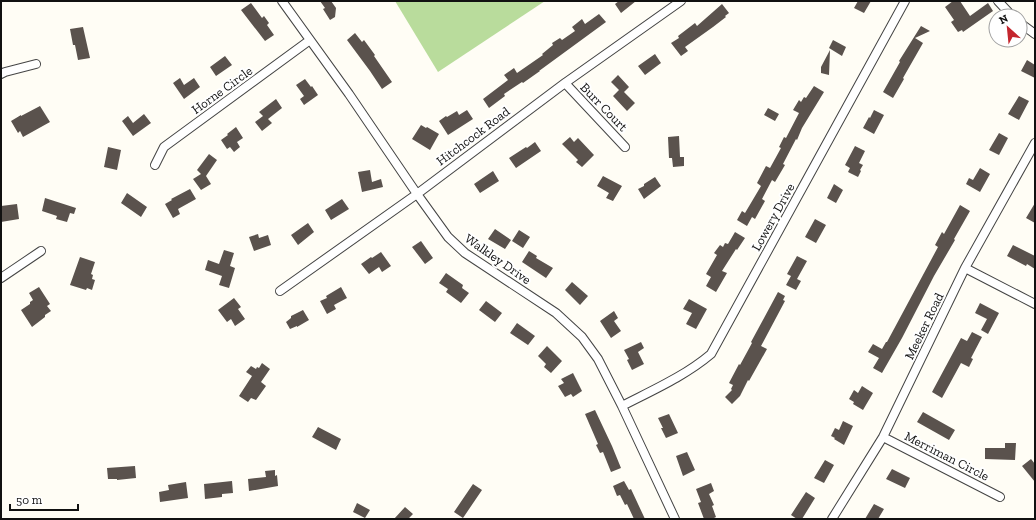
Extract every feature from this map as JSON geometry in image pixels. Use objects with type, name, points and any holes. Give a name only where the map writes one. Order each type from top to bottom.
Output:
[{"type":"street","name":"Walkley Drive","points":[[282,1],[349,94],[416,194],[448,237],[465,253],[556,313],[582,337],[598,359],[622,406],[675,519]]},
{"type":"street","name":"Hitchcock Road","points":[[280,291],[416,194],[565,83],[681,1]]},
{"type":"street","name":"Lowery Drive","points":[[622,406],[677,378],[699,364],[711,354],[904,1]]},
{"type":"street","name":"Horne Circle","points":[[155,165],[164,147],[310,40]]},
{"type":"street","points":[[1,74],[36,64]]},
{"type":"street","name":"Burr Court","points":[[565,83],[625,147]]},
{"type":"street","name":"Meeker Road","points":[[832,519],[883,437],[966,268],[1035,143]]},
{"type":"street","points":[[1,278],[41,251]]},
{"type":"street","points":[[966,268],[1035,304]]},
{"type":"street","name":"Merriman Circle","points":[[883,437],[1000,497]]},
{"type":"green space","points":[[395,1],[545,1],[438,72]]},
{"type":"building","points":[[320,1],[331,1],[336,8],[335,17],[330,20]]},
{"type":"building","points":[[619,1],[636,1],[621,13],[615,4]]},
{"type":"building","points":[[858,1],[871,1],[864,13],[854,8]]},
{"type":"building","points":[[953,1],[960,1],[970,16],[988,3],[991,8],[988,8],[988,14],[963,32],[962,30],[958,32],[951,22],[954,20],[945,7]]},
{"type":"building","points":[[251,3],[262,18],[264,16],[269,23],[267,25],[274,35],[265,41],[241,10]]},
{"type":"building","points":[[722,4],[729,13],[725,16],[726,17],[685,47],[688,51],[681,56],[671,43],[679,38],[678,36],[695,23],[697,26]]},
{"type":"building","points":[[599,14],[606,22],[523,83],[522,82],[504,94],[505,96],[489,108],[483,99],[508,80],[504,75],[514,68],[517,73],[543,55],[542,54],[553,45],[552,43],[560,38],[562,40],[575,31],[572,27],[582,19],[585,24]]},
{"type":"building","points":[[921,26],[930,31],[915,38],[923,43],[893,98],[883,92],[900,62],[899,61]]},
{"type":"building","points":[[83,27],[90,58],[78,60],[70,29]]},
{"type":"building","points":[[355,33],[362,42],[364,40],[392,82],[382,89],[347,40]]},
{"type":"building","points":[[833,40],[846,47],[842,56],[829,48]]},
{"type":"building","points":[[830,50],[829,75],[821,73],[821,67]]},
{"type":"building","points":[[655,54],[661,63],[645,75],[638,66]]},
{"type":"building","points":[[225,56],[232,65],[216,76],[210,67]]},
{"type":"building","points":[[1027,60],[1035,65],[1035,78],[1021,71]]},
{"type":"building","points":[[618,75],[629,87],[624,92],[635,103],[627,111],[613,96],[619,90],[611,82]]},
{"type":"building","points":[[180,78],[184,85],[194,78],[200,87],[184,99],[173,83]]},
{"type":"building","points":[[305,79],[318,95],[304,105],[300,99],[304,96],[296,85]]},
{"type":"building","points":[[814,86],[824,92],[802,128],[797,140],[796,139],[783,164],[785,165],[775,182],[772,180],[762,199],[765,201],[755,219],[752,217],[747,226],[737,220],[742,211],[745,213],[761,186],[757,183],[766,166],[770,168],[781,148],[779,147],[784,137],[786,138],[799,113],[793,110],[799,100],[801,102],[804,97],[806,98]]},
{"type":"building","points":[[1019,96],[1029,101],[1019,120],[1008,114]]},
{"type":"building","points":[[276,99],[282,108],[268,119],[272,123],[262,131],[255,122],[263,116],[259,112]]},
{"type":"building","points":[[40,106],[50,122],[23,137],[20,131],[18,133],[11,121]]},
{"type":"building","points":[[768,108],[779,114],[775,121],[764,115]]},
{"type":"building","points":[[467,110],[473,119],[448,135],[439,121],[457,111],[459,115]]},
{"type":"building","points":[[874,110],[884,115],[874,134],[863,128]]},
{"type":"building","points":[[144,114],[151,123],[133,136],[122,121],[128,116],[133,123]]},
{"type":"building","points":[[421,125],[439,134],[430,150],[412,139]]},
{"type":"building","points":[[236,127],[243,138],[237,142],[240,147],[234,152],[230,147],[227,149],[221,140]]},
{"type":"building","points":[[999,133],[1008,138],[999,155],[989,150]]},
{"type":"building","points":[[679,136],[680,157],[684,157],[684,166],[673,167],[672,158],[669,158],[668,137]]},
{"type":"building","points":[[570,137],[574,142],[578,138],[594,155],[582,167],[576,162],[578,160],[562,144]]},
{"type":"building","points":[[535,142],[541,151],[516,168],[509,158]]},
{"type":"building","points":[[855,146],[865,151],[859,163],[863,165],[858,177],[848,172],[850,168],[845,165]]},
{"type":"building","points":[[108,147],[121,150],[117,170],[104,167]]},
{"type":"building","points":[[209,154],[217,160],[206,176],[211,184],[201,190],[193,179],[201,174],[197,170]]},
{"type":"building","points":[[980,168],[990,174],[980,192],[966,184],[969,178],[973,180]]},
{"type":"building","points":[[370,170],[372,182],[381,179],[383,187],[362,192],[358,172]]},
{"type":"building","points":[[493,171],[499,181],[480,193],[474,184]]},
{"type":"building","points":[[603,176],[622,186],[613,201],[606,198],[609,193],[597,186]]},
{"type":"building","points":[[655,177],[661,186],[644,199],[638,189]]},
{"type":"building","points":[[834,184],[843,190],[836,203],[827,198]]},
{"type":"building","points":[[190,189],[196,199],[178,209],[180,214],[173,218],[165,204],[172,200],[171,199]]},
{"type":"building","points":[[127,193],[147,207],[141,217],[121,203]]},
{"type":"building","points":[[45,198],[76,208],[74,214],[70,213],[67,222],[56,219],[57,216],[42,211]]},
{"type":"building","points":[[342,199],[349,209],[331,220],[325,210]]},
{"type":"building","points":[[1035,203],[1035,223],[1026,218]]},
{"type":"building","points":[[17,204],[19,219],[1,222],[1,206]]},
{"type":"building","points":[[960,205],[970,211],[882,373],[873,368],[879,358],[868,352],[873,344],[882,349],[887,342],[938,247],[935,245],[942,232],[944,234]]},
{"type":"building","points":[[815,219],[826,225],[816,243],[805,237]]},
{"type":"building","points":[[308,223],[314,232],[298,245],[291,235]]},
{"type":"building","points":[[495,229],[511,240],[505,249],[488,239]]},
{"type":"building","points":[[519,230],[530,237],[523,248],[512,241]]},
{"type":"building","points":[[735,232],[745,238],[722,271],[727,273],[716,292],[706,286],[711,277],[706,274],[717,255],[714,253],[720,245],[723,247],[725,243],[728,244]]},
{"type":"building","points":[[258,234],[259,238],[268,235],[271,245],[254,251],[249,237]]},
{"type":"building","points":[[421,241],[433,258],[425,264],[412,247]]},
{"type":"building","points":[[1013,245],[1035,256],[1035,269],[1007,256]]},
{"type":"building","points":[[224,250],[234,253],[230,266],[235,268],[229,288],[219,285],[222,276],[205,270],[208,260],[219,264]]},
{"type":"building","points":[[529,251],[537,256],[536,258],[553,268],[546,278],[522,262]]},
{"type":"building","points":[[381,252],[391,266],[382,272],[379,267],[369,274],[361,264]]},
{"type":"building","points":[[797,256],[807,261],[797,279],[801,281],[796,290],[786,285],[791,276],[787,274]]},
{"type":"building","points":[[80,257],[95,262],[91,274],[93,275],[92,279],[95,280],[92,290],[87,288],[86,290],[70,285]]},
{"type":"building","points":[[446,273],[463,285],[462,288],[469,293],[461,303],[446,292],[448,289],[439,283]]},
{"type":"building","points":[[572,282],[588,296],[580,305],[565,290]]},
{"type":"building","points":[[39,287],[50,304],[47,306],[51,311],[32,327],[21,310],[33,300],[29,293]]},
{"type":"building","points":[[341,287],[347,298],[334,305],[336,309],[327,314],[320,301],[327,298],[326,296]]},
{"type":"building","points":[[778,292],[785,296],[783,300],[785,301],[761,346],[767,349],[740,396],[732,404],[725,397],[732,390],[733,385],[729,383],[752,343],[751,342]]},
{"type":"building","points":[[234,298],[241,307],[238,309],[245,319],[235,326],[231,319],[227,322],[218,310]]},
{"type":"building","points":[[689,299],[707,309],[696,329],[686,324],[692,313],[683,309]]},
{"type":"building","points":[[486,301],[502,313],[495,322],[479,310]]},
{"type":"building","points":[[980,303],[999,313],[988,334],[981,330],[987,319],[975,313]]},
{"type":"building","points":[[303,310],[309,320],[290,329],[286,322],[291,318],[291,316]]},
{"type":"building","points":[[614,311],[618,318],[614,321],[621,331],[611,338],[600,321]]},
{"type":"building","points":[[517,323],[535,336],[528,345],[510,333]]},
{"type":"building","points":[[972,332],[982,337],[971,358],[973,359],[969,367],[961,363],[942,398],[932,392],[961,338],[967,341]]},
{"type":"building","points":[[641,342],[644,348],[638,352],[644,364],[632,370],[627,360],[629,359],[624,350]]},
{"type":"building","points":[[547,346],[562,361],[551,373],[544,367],[546,364],[538,356]]},
{"type":"building","points":[[262,363],[270,369],[261,382],[266,386],[256,400],[251,398],[248,402],[239,396],[252,376],[246,372],[251,366],[256,369],[257,367],[259,368]]},
{"type":"building","points":[[573,373],[582,391],[573,397],[571,394],[565,397],[558,386],[564,383],[561,379]]},
{"type":"building","points":[[862,386],[873,393],[863,410],[853,404],[854,402],[849,399],[854,390],[858,393]]},
{"type":"building","points":[[595,410],[621,468],[611,472],[603,452],[600,453],[596,445],[598,444],[585,414]]},
{"type":"building","points":[[923,412],[955,430],[949,440],[917,422]]},
{"type":"building","points":[[669,414],[678,433],[666,438],[658,418]]},
{"type":"building","points":[[843,421],[853,426],[844,445],[831,436],[835,428],[839,430]]},
{"type":"building","points":[[318,427],[341,439],[336,450],[312,437]]},
{"type":"building","points":[[1005,443],[1016,443],[1015,460],[985,459],[985,448],[1005,448]]},
{"type":"building","points":[[687,452],[695,470],[683,476],[676,456]]},
{"type":"building","points":[[1031,459],[1035,464],[1035,482],[1022,466]]},
{"type":"building","points":[[825,460],[834,465],[824,483],[814,478]]},
{"type":"building","points":[[135,466],[136,478],[117,480],[108,479],[107,468]]},
{"type":"building","points":[[892,469],[910,478],[905,488],[886,479]]},
{"type":"building","points":[[275,470],[278,486],[249,491],[248,479],[266,477],[265,471]]},
{"type":"building","points":[[232,481],[233,493],[222,494],[222,497],[205,499],[204,484]]},
{"type":"building","points":[[624,481],[629,490],[631,489],[645,519],[634,519],[627,504],[625,505],[620,495],[617,496],[613,486]]},
{"type":"building","points":[[186,482],[188,498],[160,502],[159,492],[169,490],[168,485]]},
{"type":"building","points":[[711,483],[714,491],[709,494],[714,505],[712,506],[716,517],[712,519],[704,519],[698,503],[701,502],[696,489]]},
{"type":"building","points":[[473,484],[482,490],[463,518],[454,512]]},
{"type":"building","points":[[806,492],[815,498],[802,519],[797,519],[791,515]]},
{"type":"building","points":[[357,503],[370,510],[365,518],[353,512]]},
{"type":"building","points":[[874,504],[884,509],[878,519],[865,519]]},
{"type":"building","points":[[405,507],[413,514],[408,519],[394,519]]}]
